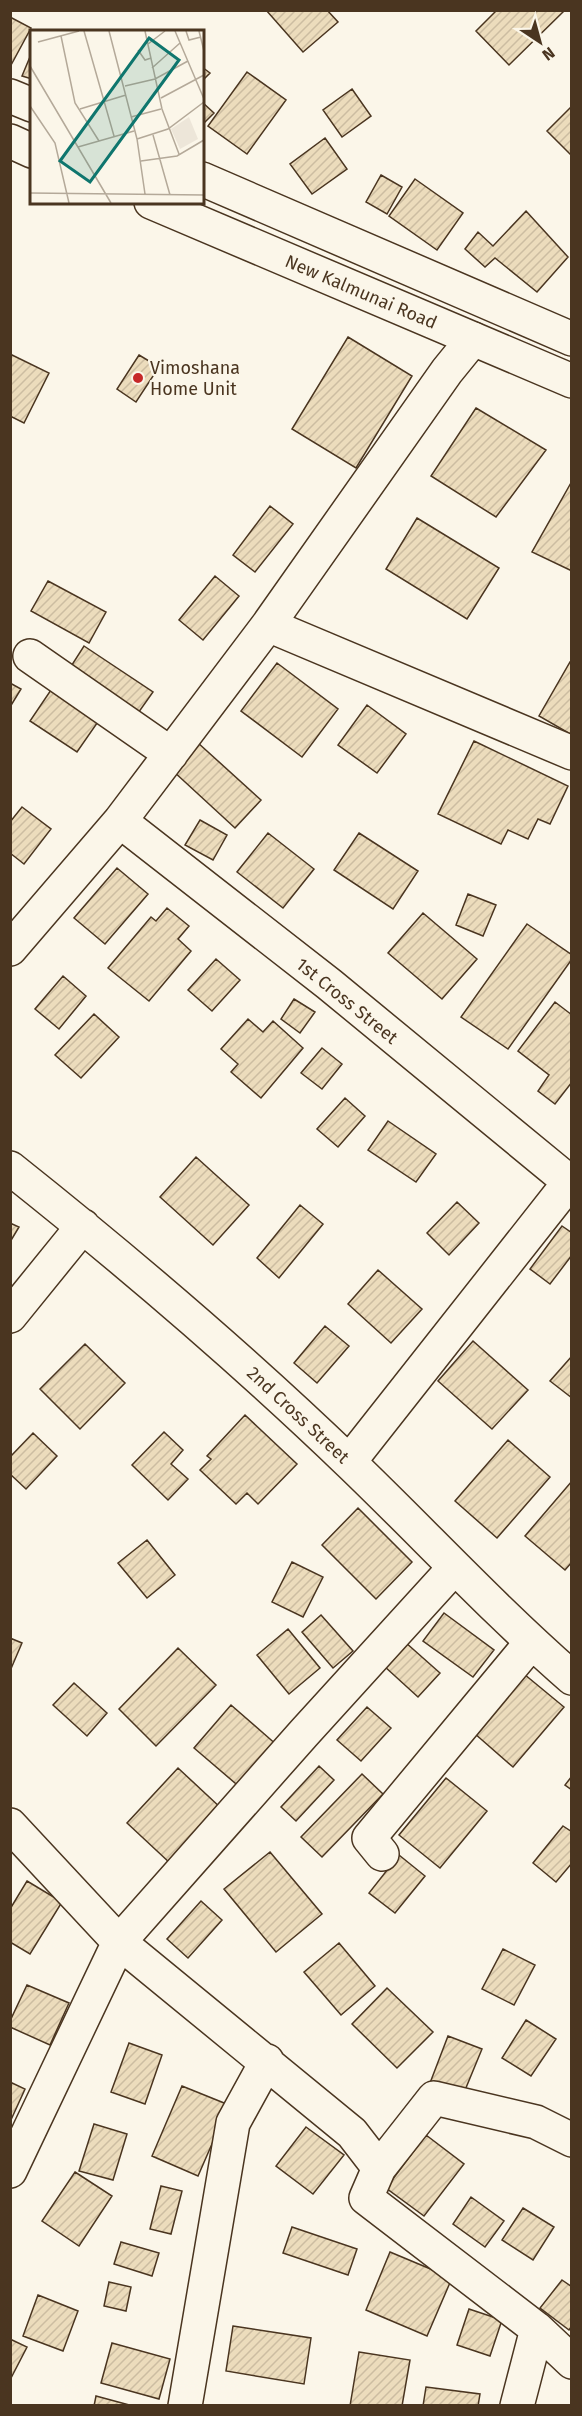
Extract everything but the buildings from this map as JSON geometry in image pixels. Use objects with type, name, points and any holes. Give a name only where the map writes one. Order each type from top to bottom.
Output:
[{"type":"main road","points":[[10,96],[30,104]]},
{"type":"main road","points":[[10,141],[30,149]]},
{"type":"main road","points":[[204,180],[572,339]]},
{"type":"main road","name":"New Kalmunai Road","points":[[156,204],[572,381]]},
{"type":"main road","points":[[10,949],[120,821],[171,754],[268,625],[447,371],[473,339]]},
{"type":"main road","points":[[268,625],[572,753]]},
{"type":"main road","points":[[30,656],[171,754]]},
{"type":"main road","name":"1st Cross Street","points":[[120,821],[329,984],[571,1182]]},
{"type":"main road","name":"2nd Cross Street","points":[[10,1168],[83,1226],[212,1336],[349,1462],[531,1643],[572,1678]]},
{"type":"main road","points":[[349,1462],[571,1182]]},
{"type":"main road","points":[[10,1316],[83,1226]]},
{"type":"main road","points":[[10,2171],[119,1942],[455,1567]]},
{"type":"main road","points":[[382,1854],[369,1838],[531,1643]]},
{"type":"main road","points":[[10,1825],[119,1942],[352,2133],[379,2168]]},
{"type":"main road","points":[[184,2406],[233,2123],[267,2061]]},
{"type":"main road","points":[[572,2140],[536,2122],[434,2098],[379,2168],[366,2198],[537,2329],[572,2362]]},
{"type":"main road","points":[[517,2406],[537,2329]]},
{"type":"place","name":"Vimoshana Home Unit","points":[[138,378]]}]
